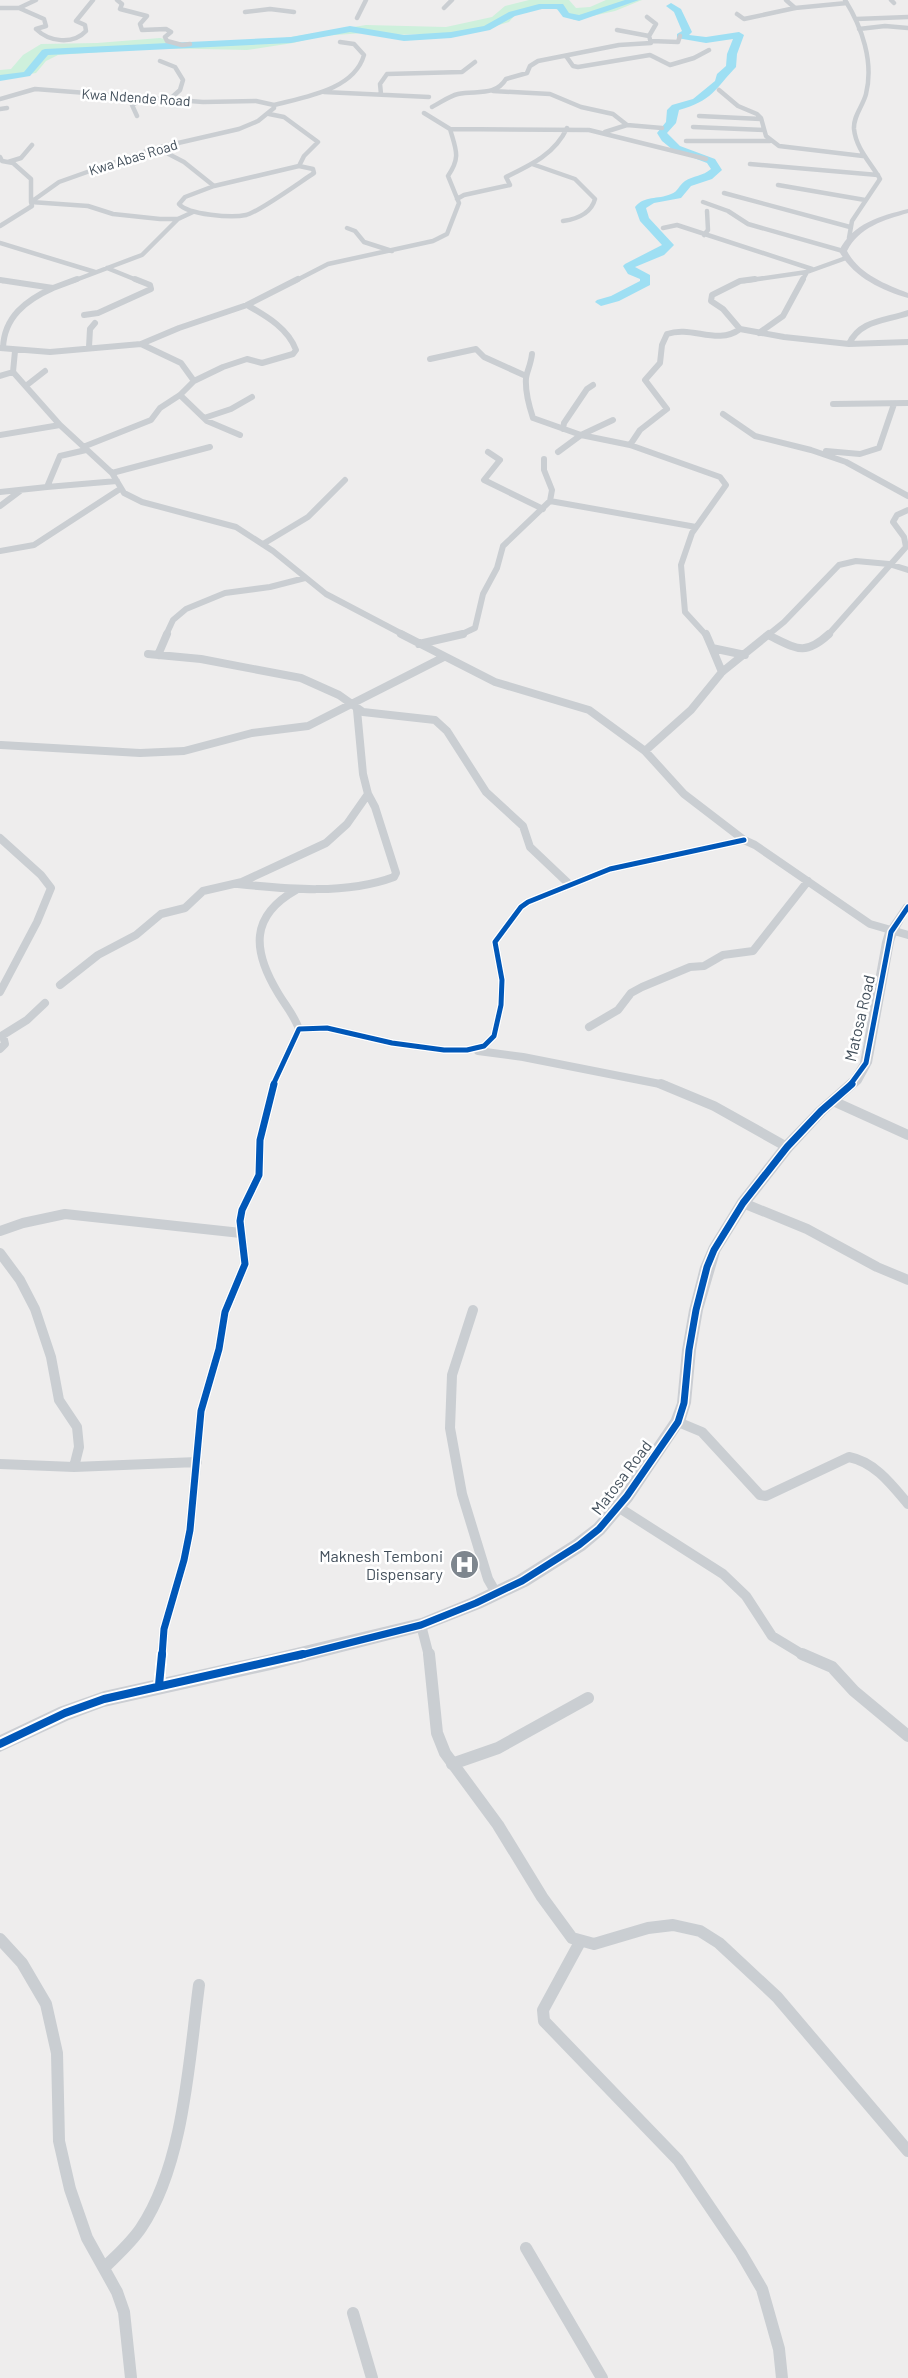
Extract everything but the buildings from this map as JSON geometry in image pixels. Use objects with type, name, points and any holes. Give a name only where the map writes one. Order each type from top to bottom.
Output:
[{"type":"street","points":[[19,8],[36,0]]},
{"type":"street","points":[[0,8],[19,8],[44,19],[46,26],[36,29],[39,33],[58,39],[74,40],[81,38],[86,31],[86,26],[76,21],[93,0]]},
{"type":"street","points":[[117,0],[122,4],[120,9],[147,16],[140,24],[141,30],[166,29],[171,32],[165,37],[166,41],[182,45],[190,44]]},
{"type":"street","points":[[357,18],[366,0]]},
{"type":"street","points":[[444,8],[452,0]]},
{"type":"street","points":[[786,0],[795,8]]},
{"type":"street","points":[[737,14],[744,19],[795,8],[846,1],[856,19],[869,73],[866,95],[854,129],[863,156],[878,175],[879,183],[865,200],[850,227],[845,255]]},
{"type":"street","points":[[270,9],[272,2]]},
{"type":"street","points":[[245,12],[270,9],[294,12]]},
{"type":"street","points":[[647,17],[656,24],[650,40],[650,55]]},
{"type":"street","points":[[856,19],[908,17]]},
{"type":"street","points":[[859,29],[885,26],[908,28]]},
{"type":"street","points":[[617,30],[650,40],[678,42],[680,36]]},
{"type":"street","points":[[493,91],[501,87],[506,79],[528,73],[528,68],[534,63],[650,40]]},
{"type":"street","points":[[324,92],[358,70],[364,62],[364,55],[354,44],[340,42]]},
{"type":"street","points":[[566,56],[573,66],[578,67],[650,55],[670,65],[694,58],[709,50]]},
{"type":"street","points":[[160,61],[175,68],[183,80],[180,89],[170,99]]},
{"type":"street","points":[[381,94],[380,84],[387,74],[462,72],[475,62]]},
{"type":"street","name":"Kwa Ndende Road","points":[[0,99],[35,88],[211,103],[256,100],[274,105]]},
{"type":"street","points":[[719,90],[738,106],[757,114],[770,141]]},
{"type":"street","points":[[432,107],[456,94],[493,91],[550,94],[581,107],[614,114],[627,125]]},
{"type":"street","points":[[299,166],[304,156],[318,142],[284,117],[269,114],[274,105],[324,92],[429,97]]},
{"type":"street","points":[[137,116],[132,105],[146,98]]},
{"type":"street","points":[[0,109],[7,108]]},
{"type":"street","points":[[424,113],[450,129],[506,131],[567,128],[605,132],[648,146],[706,159]]},
{"type":"street","name":"Kwa Abas Road","points":[[0,226],[20,215],[32,206],[31,202],[60,182],[157,148],[236,130],[258,122],[269,114]]},
{"type":"street","points":[[699,116],[761,120]]},
{"type":"street","points":[[605,132],[627,125],[662,128]]},
{"type":"street","points":[[693,127],[764,130]]},
{"type":"street","points":[[457,199],[464,195],[510,185],[506,177],[532,164],[561,144],[567,128]]},
{"type":"street","points":[[193,212],[178,219],[147,252],[53,288],[16,310],[3,327],[0,339],[2,348],[15,351],[50,352],[141,344],[178,328],[247,306],[328,264],[434,241],[447,234],[457,213],[457,199],[448,176],[456,164],[457,155],[450,129]]},
{"type":"street","points":[[686,141],[770,141],[779,146],[807,152],[863,156]]},
{"type":"street","points":[[0,162],[10,162],[21,158],[32,145]]},
{"type":"street","points":[[157,148],[184,162],[214,186]]},
{"type":"street","points":[[0,158],[2,161],[10,162],[31,179],[31,202],[88,206],[124,216],[178,219]]},
{"type":"street","points":[[532,164],[570,174],[584,185],[595,199],[594,205],[577,219],[563,220]]},
{"type":"street","points":[[750,164],[878,175]]},
{"type":"street","points":[[299,166],[313,169],[314,173],[247,216],[219,216],[180,208],[179,204],[182,199],[214,186],[299,166]]},
{"type":"street","points":[[778,185],[865,200]]},
{"type":"street","points":[[724,193],[850,227]]},
{"type":"street","points":[[703,202],[728,211],[748,224],[845,255],[851,265],[908,296]]},
{"type":"street","points":[[704,236],[708,230],[707,211]]},
{"type":"street","points":[[849,238],[867,225],[908,211]]},
{"type":"street","points":[[663,228],[677,225],[809,270]]},
{"type":"street","points":[[346,228],[355,231],[364,242],[392,251]]},
{"type":"street","points":[[0,243],[95,272]]},
{"type":"street","points":[[845,255],[809,270],[740,281],[712,295],[711,301],[723,309],[740,329],[759,333],[849,344],[908,342]]},
{"type":"street","points":[[84,315],[98,313],[151,288],[150,285],[135,278],[107,268]]},
{"type":"street","points":[[759,333],[783,316],[809,270]]},
{"type":"street","points":[[0,280],[53,288]]},
{"type":"street","points":[[47,487],[60,456],[85,449],[151,420],[160,408],[180,395],[194,381],[247,359],[267,363],[295,352],[295,344],[283,330],[247,306]]},
{"type":"street","points":[[849,344],[852,333],[861,326],[908,313]]},
{"type":"street","points":[[89,347],[90,329],[95,323]]},
{"type":"street","points":[[630,445],[640,430],[667,409],[645,380],[660,363],[662,345],[667,334],[677,330],[726,336],[740,329]]},
{"type":"street","points":[[141,344],[181,363],[194,381]]},
{"type":"street","points":[[430,359],[476,349],[484,357],[526,376]]},
{"type":"street","points":[[13,372],[15,351]]},
{"type":"street","points":[[532,354],[531,368],[526,376],[529,407],[533,418],[581,435],[630,445],[720,477],[725,482],[726,485],[716,501],[692,532],[681,565],[685,612],[690,621],[705,632],[722,672]]},
{"type":"street","points":[[27,386],[45,371]]},
{"type":"street","points":[[0,376],[13,372]]},
{"type":"street","points":[[13,372],[60,424],[112,473],[118,485],[142,502],[236,527],[263,544],[326,594],[444,657],[495,682],[581,706],[613,726],[645,751],[684,794],[744,840],[870,924],[891,932],[908,935]]},
{"type":"street","points":[[563,429],[564,423],[592,385]]},
{"type":"street","points":[[180,395],[204,418],[240,435]]},
{"type":"street","points":[[204,418],[231,409],[252,397]]},
{"type":"street","points":[[833,404],[908,403]]},
{"type":"street","points":[[811,450],[855,454],[874,452],[879,448],[894,404]]},
{"type":"street","points":[[723,414],[755,436],[811,450],[846,462],[908,496]]},
{"type":"street","points":[[558,452],[581,435],[613,420]]},
{"type":"street","points":[[0,435],[60,424]]},
{"type":"street","points":[[112,473],[210,447]]},
{"type":"street","points":[[488,452],[500,460],[498,465],[487,472],[484,480],[543,509]]},
{"type":"street","points":[[174,458],[183,464]]},
{"type":"street","points":[[419,644],[459,636],[475,628],[483,594],[497,568],[503,546],[550,501],[552,493],[544,470],[544,459]]},
{"type":"street","points":[[263,544],[297,526],[325,504],[345,480]]},
{"type":"street","points":[[0,492],[94,483],[118,485]]},
{"type":"street","points":[[94,483],[103,486],[118,485]]},
{"type":"street","points":[[0,551],[34,545],[118,485]]},
{"type":"street","points":[[0,506],[20,491]]},
{"type":"street","points":[[550,501],[696,526]]},
{"type":"street","points":[[770,636],[800,649],[814,648],[869,592],[907,545],[893,522],[894,518],[908,510]]},
{"type":"street","points":[[645,751],[691,710],[722,672],[770,636],[838,566],[856,561],[890,564],[908,570]]},
{"type":"street","points":[[158,655],[173,620],[186,609],[225,593],[270,587],[305,578]]},
{"type":"street","points":[[712,648],[745,655]]},
{"type":"street","points":[[148,654],[201,659],[301,678],[339,695],[355,708],[386,715],[426,717],[435,720],[443,726],[496,804],[524,826],[530,847],[569,884]]},
{"type":"street","points":[[1,745],[169,753],[252,733],[308,726],[355,708],[444,657]]},
{"type":"street","points":[[60,985],[98,955],[136,935],[161,914],[185,908],[195,894],[219,886],[236,884],[299,888],[377,882],[394,877],[396,873],[363,774],[355,708]]},
{"type":"street","points":[[236,884],[275,865],[319,848],[352,820],[368,794]]},
{"type":"street","points":[[0,838],[46,879],[51,888],[41,914],[0,992]]},
{"type":"street","points":[[476,1050],[487,1045],[494,1038],[498,1018],[502,974],[494,948],[495,942],[521,907],[537,897],[599,872],[744,840]]},
{"type":"street","points":[[590,1027],[618,1010],[631,993],[642,987],[690,967],[704,966],[723,955],[753,951],[808,881]]},
{"type":"street","points":[[159,1685],[166,1617],[188,1540],[201,1411],[219,1349],[225,1312],[245,1264],[241,1233],[242,1210],[259,1175],[260,1140],[273,1085],[299,1029],[293,1012],[275,988],[260,952],[258,940],[274,903],[299,888]]},
{"type":"street","name":"Matosa Road","points":[[0,1743],[65,1713],[104,1699],[159,1685],[241,1669],[421,1625],[522,1581],[579,1545],[599,1529],[618,1507],[678,1422],[684,1403],[689,1350],[696,1310],[707,1266],[714,1250],[744,1203],[787,1147],[856,1080],[866,1063],[891,932],[908,907]]},
{"type":"street","points":[[0,1049],[5,1044],[5,1038],[1,1034],[27,1020],[45,1003]]},
{"type":"street","points":[[299,1029],[330,1029],[408,1046],[506,1053],[597,1073],[650,1080],[707,1102],[787,1147]]},
{"type":"street","points":[[833,1101],[908,1135]]},
{"type":"street","points":[[744,1203],[807,1229],[877,1267],[908,1280]]},
{"type":"street","points":[[0,1231],[23,1223],[65,1214],[241,1233]]},
{"type":"street","points":[[0,1253],[23,1282],[44,1333],[56,1375],[60,1402],[76,1423],[79,1431],[78,1456],[74,1467]]},
{"type":"street","points":[[472,1310],[452,1375],[450,1428],[462,1494],[488,1579],[496,1593]]},
{"type":"street","points":[[678,1422],[702,1432],[760,1495],[766,1496],[849,1457],[855,1457],[884,1476],[908,1504]]},
{"type":"street","points":[[0,1464],[74,1467],[197,1462]]},
{"type":"street","points":[[618,1507],[723,1574],[746,1596],[772,1636],[797,1652],[832,1667],[848,1686],[908,1736]]},
{"type":"street","points":[[421,1625],[430,1659],[437,1733],[452,1764],[498,1825],[572,1938],[594,1944],[648,1928],[673,1925],[700,1931],[719,1943],[777,1997],[908,2151]]},
{"type":"street","points":[[452,1764],[498,1748],[588,1698]]},
{"type":"street","points":[[0,1939],[22,1963],[46,2004],[57,2053],[61,2151],[70,2189],[87,2238],[117,2292],[124,2312],[131,2378]]},
{"type":"street","points":[[580,1942],[543,2010],[544,2022],[678,2160],[741,2253],[762,2289],[779,2349],[782,2378]]},
{"type":"street","points":[[104,2268],[142,2226],[162,2185],[181,2110],[199,1984]]},
{"type":"street","points":[[525,2248],[602,2378]]},
{"type":"street","points":[[353,2313],[372,2378]]},
{"type":"green space","points":[[529,0],[569,0],[576,8],[590,7],[606,0],[642,0],[615,11],[574,20],[560,10],[541,6],[515,15],[509,22],[472,33],[387,35],[364,33],[321,36],[247,50],[156,48],[58,55],[46,61],[36,73],[0,79],[0,70],[11,69],[23,55],[41,44],[97,43],[160,38],[181,43],[272,40],[366,25],[446,27],[492,17],[505,6]]},
{"type":"waterway","points":[[0,78],[27,74],[45,52],[291,40],[350,29],[404,38],[451,35],[487,28],[512,14],[542,6],[560,6],[566,15],[579,18],[634,0]]},
{"type":"waterway","points":[[601,302],[615,299],[646,283],[646,277],[632,272],[629,266],[655,255],[668,245],[644,219],[640,207],[652,200],[677,196],[687,184],[708,177],[717,170],[711,161],[670,144],[662,133],[671,123],[671,115],[675,107],[692,104],[720,82],[720,76],[731,67],[732,54],[739,35],[706,40],[680,36],[687,32],[678,11],[671,6]]},
{"type":"cycle path","points":[[159,1685],[164,1629],[184,1560],[190,1530],[201,1411],[219,1349],[225,1312],[245,1264],[240,1221],[242,1210],[259,1175],[260,1140],[273,1085],[299,1029],[327,1028],[418,1048],[467,1050],[484,1046],[494,1036],[501,1005],[502,980],[495,942],[521,907],[528,902],[610,869],[744,840]]},
{"type":"cycle path","points":[[0,1744],[65,1713],[104,1699],[271,1662],[421,1625],[522,1581],[579,1545],[599,1529],[627,1496],[678,1422],[684,1403],[689,1350],[696,1310],[707,1267],[714,1250],[743,1203],[787,1147],[821,1111],[856,1080],[866,1063],[888,942],[891,932],[908,907]]},
{"type":"place","name":"Maknesh Temboni Dispensary","points":[[464,1564]]}]
